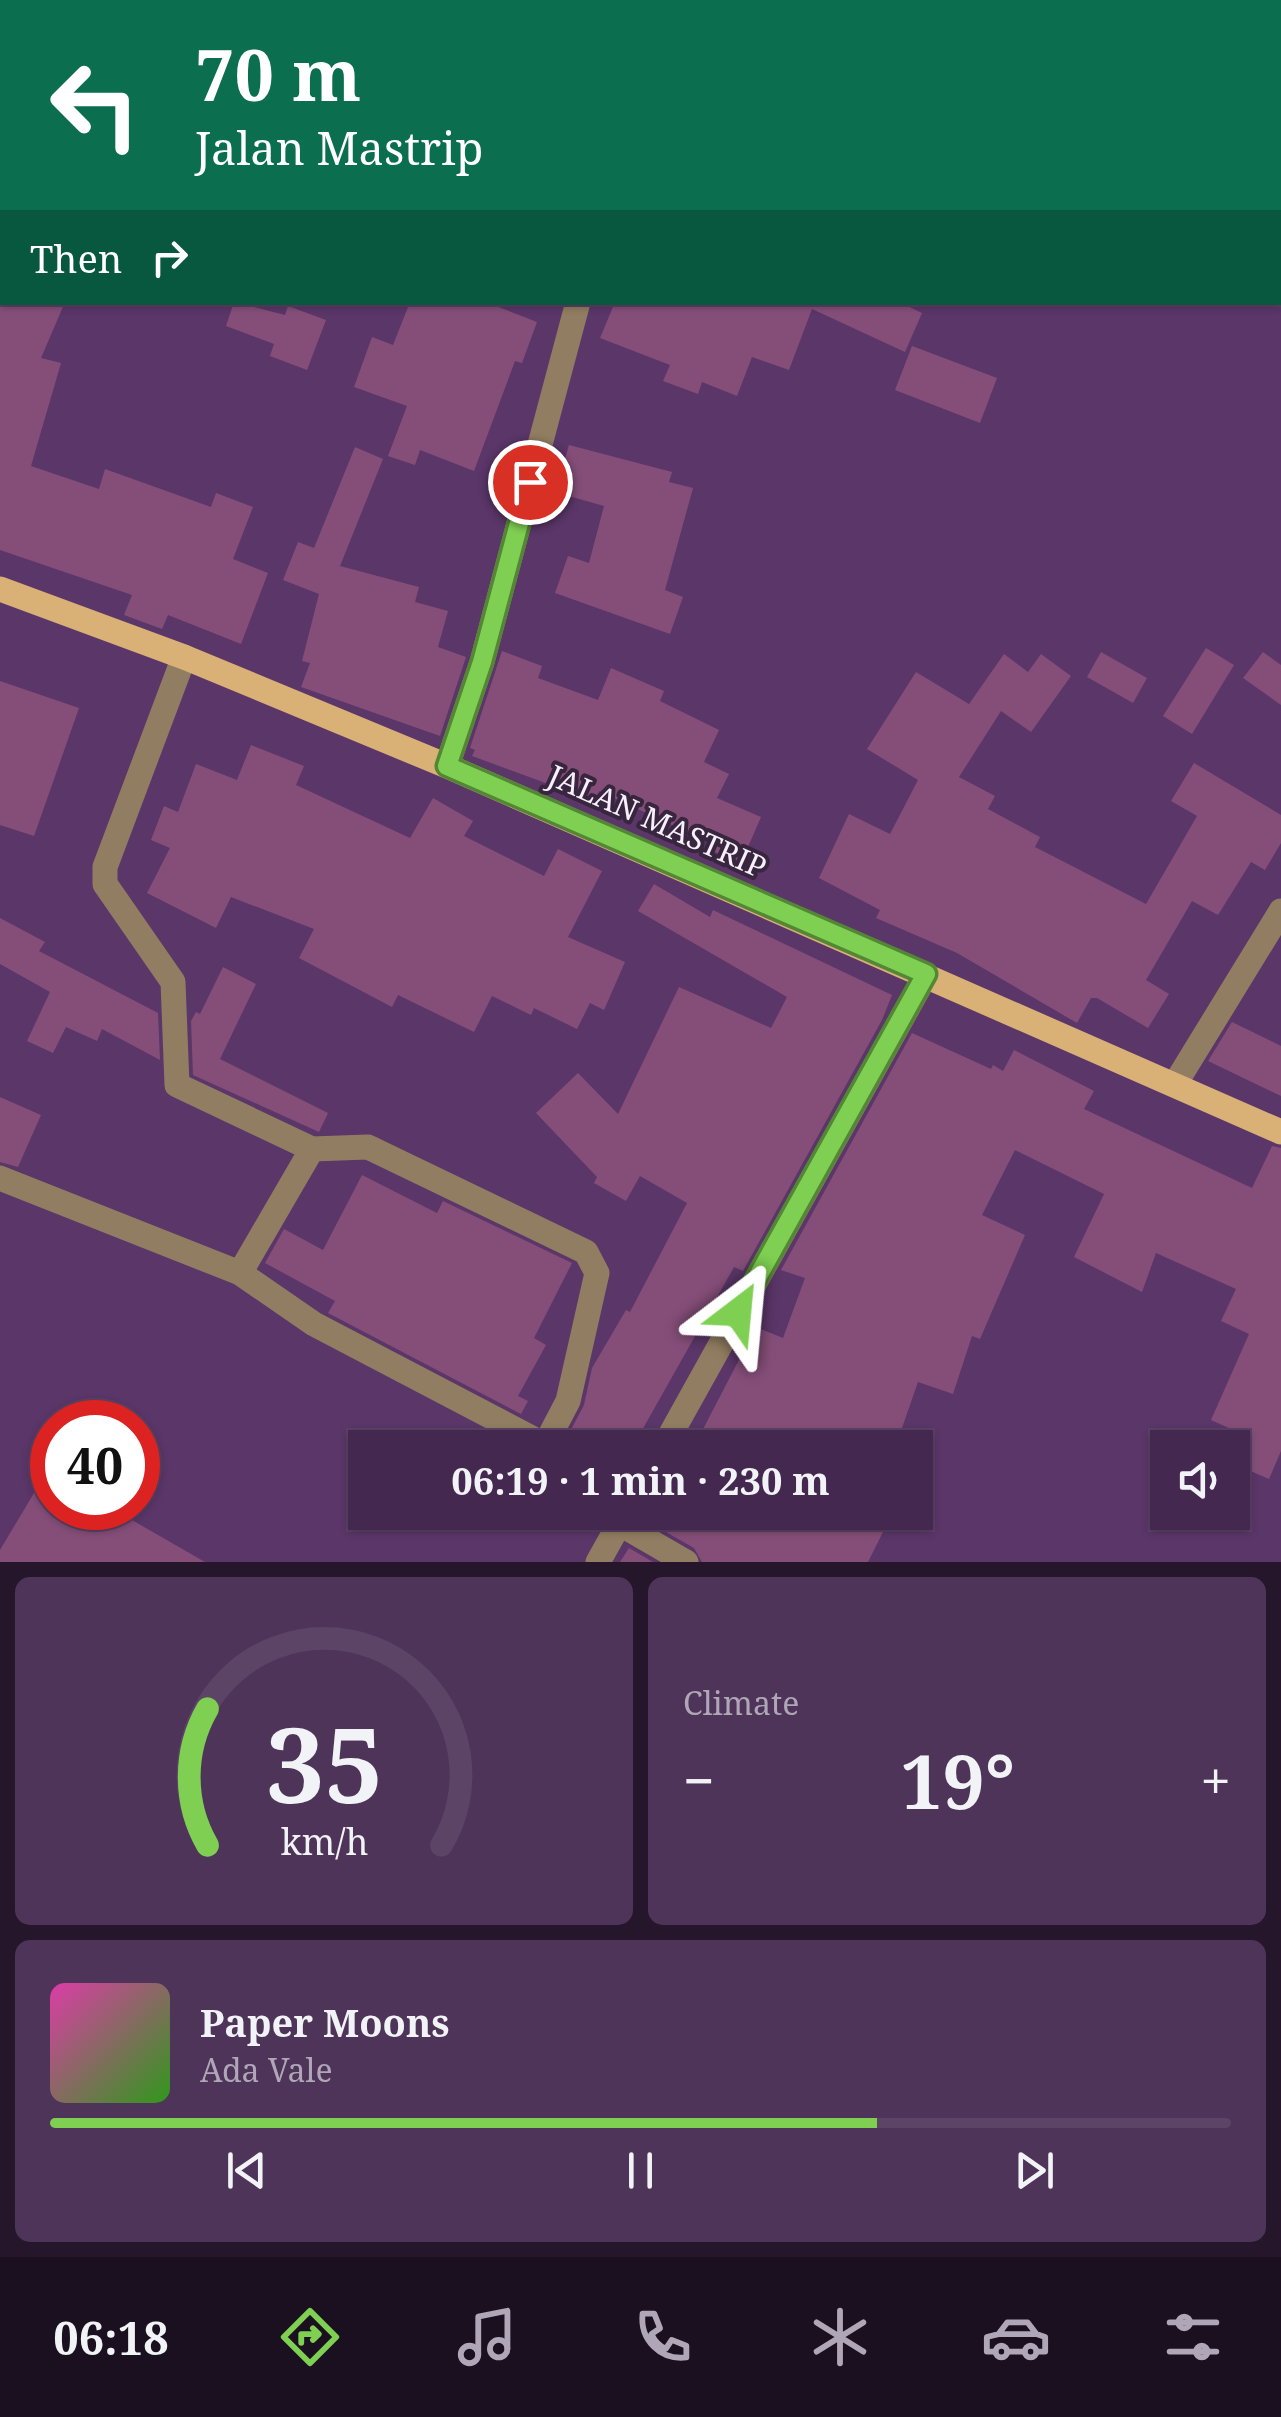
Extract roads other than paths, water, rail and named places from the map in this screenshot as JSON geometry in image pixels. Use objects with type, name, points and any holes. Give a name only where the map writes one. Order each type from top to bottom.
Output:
[{"type":"main road","name":"JALAN MASTRIP","points":[[0,589],[184,656],[447,766],[1281,1132]]},
{"type":"street","points":[[447,766],[482,662],[577,305]]},
{"type":"street","points":[[184,656],[105,867],[105,884],[174,982],[177,1085],[312,1149],[368,1148],[592,1258],[597,1273],[568,1401],[555,1430]]},
{"type":"street","points":[[1175,1084],[1281,912]]},
{"type":"street","points":[[673,1430],[926,974]]},
{"type":"street","points":[[240,1273],[312,1149]]},
{"type":"street","points":[[0,1178],[240,1273],[314,1324],[517,1430]]},
{"type":"street","points":[[598,1562],[616,1530]]},
{"type":"street","points":[[640,1530],[686,1562]]}]
